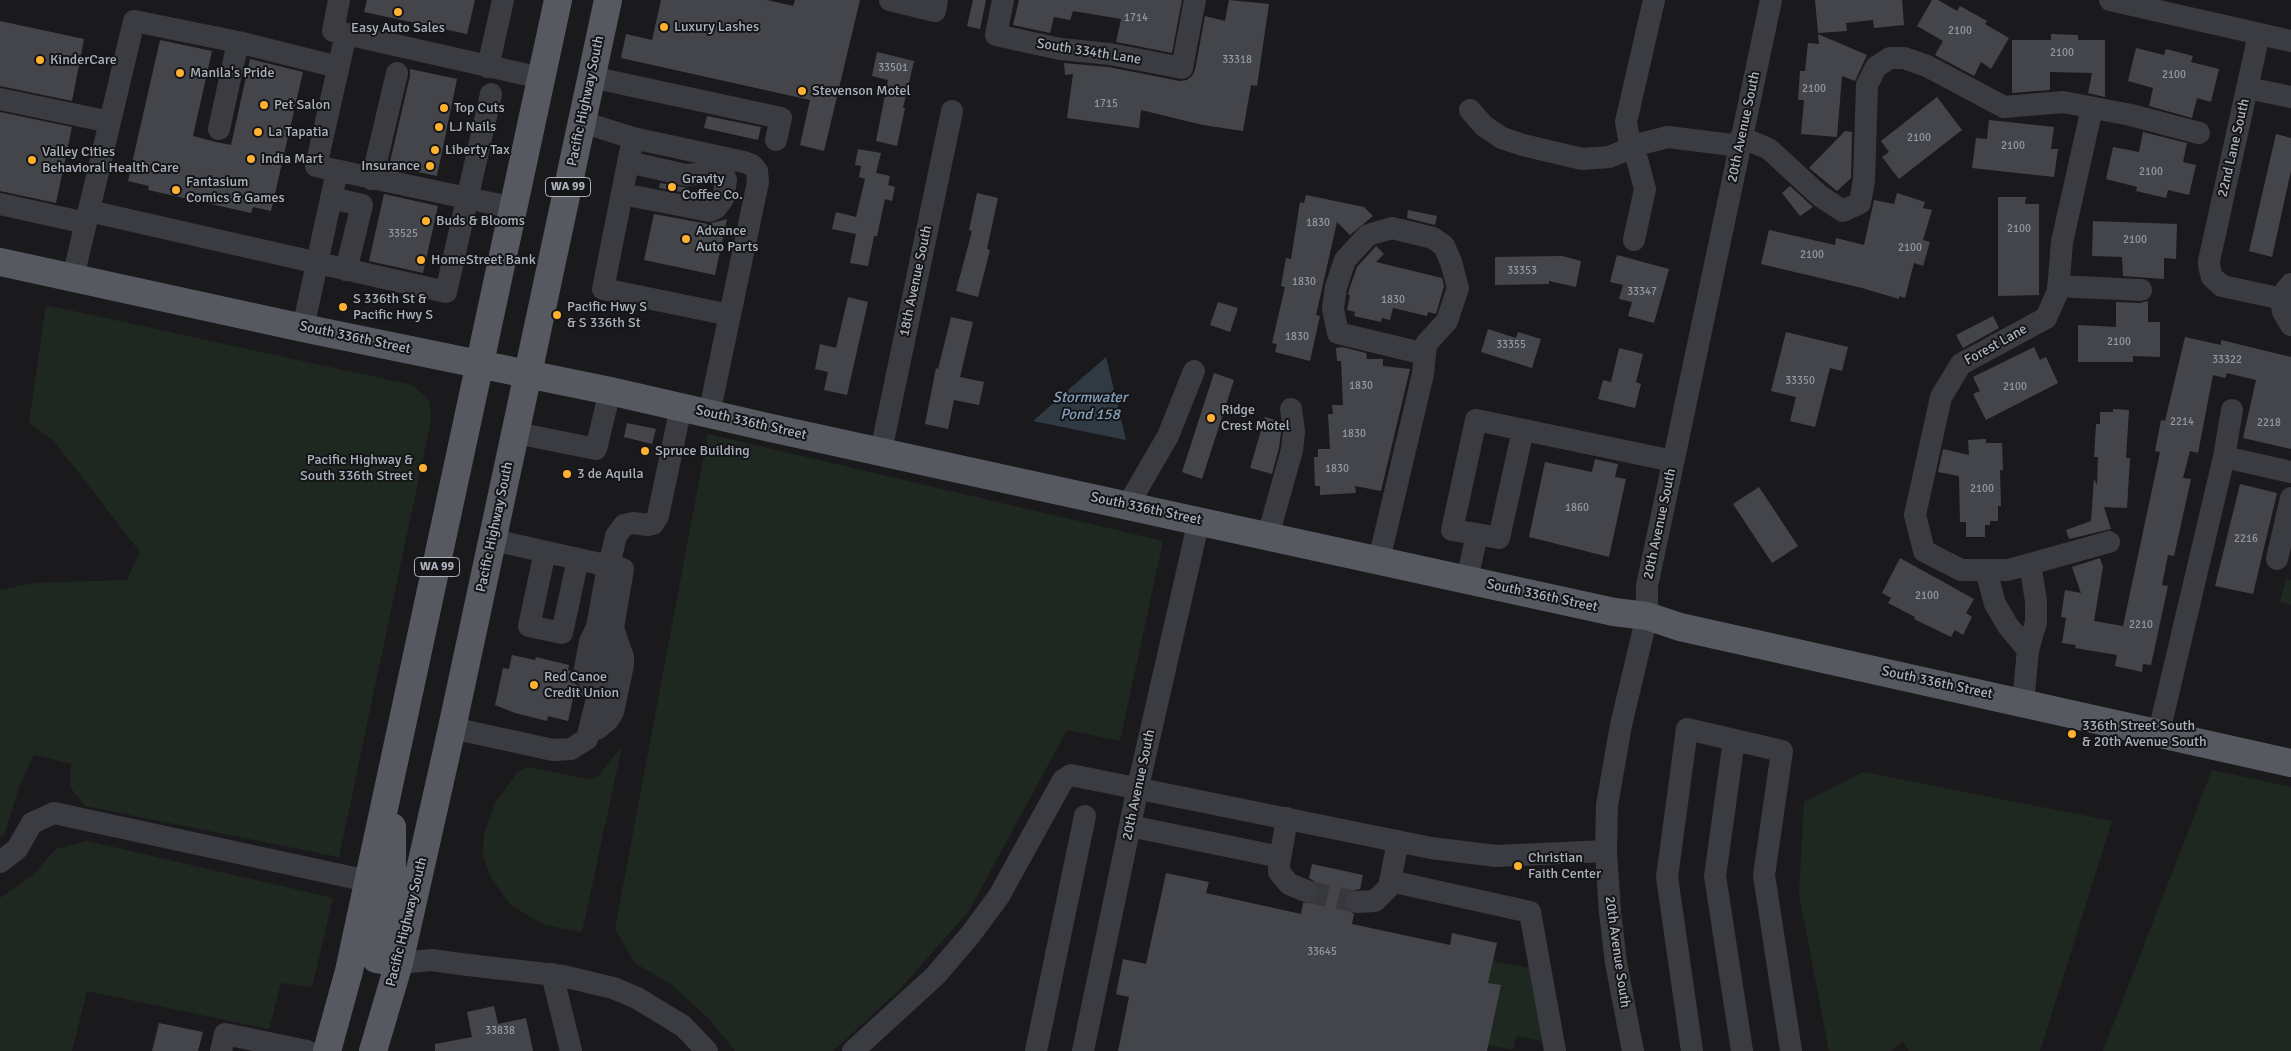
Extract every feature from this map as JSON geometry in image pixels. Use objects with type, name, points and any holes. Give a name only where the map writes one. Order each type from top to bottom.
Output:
[{"type":"main road","name":"WA 99","points":[[327,1051],[349,971],[558,0]]},
{"type":"main road","name":"Pacific Highway South","points":[[373,1051],[399,963],[452,728],[608,0]]},
{"type":"main road","name":"South 336th Street","points":[[0,262],[303,328],[610,391],[1614,612],[1647,616],[1680,626],[2291,763]]},
{"type":"main road","points":[[393,770],[392,867],[375,946],[376,959],[399,963]]},
{"type":"street","points":[[339,0],[333,31],[541,78]]},
{"type":"street","points":[[488,67],[503,0]]},
{"type":"street","points":[[890,0],[935,11],[937,0]]},
{"type":"street","name":"South 334th Lane","points":[[1003,0],[996,35],[1060,49],[1110,54],[1182,68],[1195,0]]},
{"type":"street","points":[[1634,240],[1645,189],[1627,133],[1628,113],[1654,0]]},
{"type":"street","name":"20th Avenue South","points":[[1632,1051],[1615,955],[1610,912],[1606,852],[1607,805],[1613,762],[1647,616],[1647,586],[1770,0]]},
{"type":"street","points":[[2110,0],[2291,41]]},
{"type":"street","points":[[73,278],[134,21],[238,42],[338,67]]},
{"type":"street","points":[[346,34],[316,166],[514,208]]},
{"type":"street","name":"22nd Lane South","points":[[2259,34],[2208,261],[2212,277],[2222,286],[2287,291]]},
{"type":"street","points":[[219,129],[238,42]]},
{"type":"street","points":[[1470,110],[1492,132],[1523,145],[1582,159],[1609,157],[1644,143],[1668,137],[1741,142],[1769,149],[1820,196],[1843,211],[1860,203],[1864,180],[1867,85],[1876,67],[1890,58],[1904,58],[1927,66],[2004,106],[2063,102],[2199,133]]},
{"type":"street","points":[[372,179],[397,73]]},
{"type":"street","points":[[591,77],[781,118],[776,140]]},
{"type":"street","points":[[2247,88],[2291,97]]},
{"type":"street","points":[[0,204],[87,217],[317,263],[446,292],[491,94]]},
{"type":"street","points":[[0,100],[110,122]]},
{"type":"street","name":"Forest Lane","points":[[2092,108],[2062,242],[2058,286],[2046,318],[1961,364],[1941,397],[1915,514],[1924,551],[1961,570],[2008,570],[2109,542]]},
{"type":"street","name":"18th Avenue South","points":[[881,451],[952,111]]},
{"type":"street","points":[[582,122],[633,138],[744,162],[752,165],[757,171],[758,182],[709,414]]},
{"type":"street","points":[[633,138],[603,290],[730,315]]},
{"type":"street","points":[[622,194],[710,211],[716,208],[723,199],[726,180],[724,175],[718,172],[686,175],[628,162]]},
{"type":"street","points":[[303,328],[337,171]]},
{"type":"street","points":[[331,198],[362,205],[346,270]]},
{"type":"street","points":[[1379,560],[1422,374],[1425,354],[1426,344],[1447,321],[1458,288],[1451,262],[1444,246],[1433,238],[1392,228],[1368,235],[1346,260],[1336,288],[1333,309],[1338,334],[1425,354]]},
{"type":"street","points":[[2058,286],[2141,290]]},
{"type":"street","points":[[2287,291],[2283,312],[2291,325]]},
{"type":"street","points":[[1128,505],[1168,436],[1194,371]]},
{"type":"street","points":[[516,433],[596,449],[610,391]]},
{"type":"street","points":[[613,628],[624,665],[613,712],[608,720],[587,738],[579,742],[613,628],[616,536],[624,525],[633,523],[652,524],[658,516],[681,407]]},
{"type":"street","points":[[1268,536],[1292,450],[1294,432],[1291,409]]},
{"type":"street","points":[[2159,732],[2224,457],[2232,410]]},
{"type":"street","points":[[1523,430],[1499,538],[1452,530],[1476,420],[1673,461]]},
{"type":"street","points":[[2224,457],[2291,472]]},
{"type":"street","points":[[2276,559],[2291,498]]},
{"type":"street","name":"20th Avenue South","points":[[1083,1051],[1138,788],[1199,520]]},
{"type":"street","points":[[1467,580],[1477,534]]},
{"type":"street","points":[[493,540],[614,567]]},
{"type":"street","points":[[545,552],[530,626],[562,633],[578,559]]},
{"type":"street","points":[[2023,702],[2028,650],[2036,622],[2036,600],[2030,564]]},
{"type":"street","points":[[594,690],[590,642],[597,627],[614,567]]},
{"type":"street","points":[[1986,570],[1994,604],[2008,626],[2028,650]]},
{"type":"street","points":[[452,728],[554,750],[587,738]]},
{"type":"street","points":[[1692,1051],[1667,877],[1686,729],[1782,751],[1764,875],[1791,1051]]},
{"type":"street","points":[[1734,740],[1716,876],[1742,1051]]},
{"type":"street","points":[[853,1051],[936,975],[971,934],[999,896],[1063,780],[1071,775],[1431,848],[1496,856],[1606,852]]},
{"type":"street","points":[[0,862],[18,848],[32,824],[54,813],[368,881]]},
{"type":"street","points":[[1036,1051],[1085,816]]},
{"type":"street","points":[[1288,818],[1279,872],[1289,884],[1306,891]]},
{"type":"street","points":[[1130,826],[1280,857]]},
{"type":"street","points":[[1357,902],[1375,901],[1389,887],[1398,841]]},
{"type":"street","points":[[1390,881],[1530,912],[1555,1051]]},
{"type":"street","points":[[399,963],[432,960],[552,974],[613,988],[637,998],[683,1026],[706,1051]]},
{"type":"street","points":[[552,974],[572,1051]]},
{"type":"street","points":[[221,1051],[225,1034],[307,1051]]},
{"type":"shaded area","points":[[46,305],[412,385],[429,400],[431,420],[339,857],[85,806],[70,787],[71,764],[34,755],[19,787],[4,835],[0,837],[0,590],[35,583],[127,580],[140,552],[54,441],[29,423]]},
{"type":"shaded area","points":[[708,434],[1163,541],[1120,741],[1067,730],[968,912],[898,991],[833,1051],[735,1051],[710,1020],[671,984],[635,963],[615,929]]},
{"type":"shaded area","points":[[2286,579],[2291,580],[2291,605],[2280,602]]},
{"type":"shaded area","points":[[622,746],[582,932],[544,925],[510,904],[491,878],[483,856],[484,834],[495,803],[518,772],[528,767],[592,780],[599,775]]},
{"type":"shaded area","points":[[2212,770],[2291,787],[2291,1051],[2103,1051]]},
{"type":"shaded area","points":[[1863,772],[2112,821],[2040,1051],[1909,1051],[1903,1041],[1890,1051],[1829,1051],[1799,894],[1804,802]]},
{"type":"shaded area","points":[[87,841],[333,898],[312,987],[281,983],[269,1029],[87,991],[72,1051],[0,1051],[0,898],[33,875],[56,849]]},
{"type":"shaded area","points":[[1493,961],[1529,968],[1542,1041],[1516,1036],[1513,1050],[1488,1045],[1501,985],[1488,983]]},
{"type":"water","name":"Stormwater Pond 158","points":[[1106,357],[1126,440],[1033,421]]},
{"type":"building","points":[[367,0],[475,0],[467,34],[364,12]]},
{"type":"building","points":[[661,0],[767,0],[793,6],[795,0],[860,0],[824,151],[800,145],[810,100],[621,58],[626,34],[652,40]]},
{"type":"building","points":[[973,0],[986,0],[980,29],[967,26]]},
{"type":"building","points":[[1019,0],[1182,0],[1172,53],[1116,42],[1121,19],[1073,11],[1070,20],[1054,17],[1050,33],[1013,25]]},
{"type":"building","points":[[1229,0],[1269,4],[1257,86],[1251,85],[1243,131],[1203,125],[1141,110],[1139,128],[1067,118],[1073,74],[1065,75],[1064,63],[1108,67],[1180,81],[1187,80],[1195,70],[1205,16],[1225,21]]},
{"type":"building","points":[[1815,0],[1902,0],[1904,25],[1874,28],[1873,20],[1846,23],[1847,31],[1818,33]]},
{"type":"building","points":[[1932,0],[1938,0],[1957,11],[1960,6],[1987,21],[1985,24],[2009,38],[1991,69],[1981,62],[1974,76],[1935,55],[1943,41],[1917,26]]},
{"type":"building","name":"KinderCare","points":[[0,21],[84,39],[72,101],[0,86]]},
{"type":"building","points":[[1818,34],[1867,55],[1855,81],[1842,76],[1837,137],[1801,134],[1804,100],[1798,100],[1800,71],[1805,71],[1808,43],[1819,44]]},
{"type":"building","points":[[2051,34],[2078,35],[2078,40],[2105,40],[2105,97],[2088,93],[2092,73],[2050,72],[2050,90],[2012,93],[2012,40],[2051,40]]},
{"type":"building","points":[[160,40],[212,51],[193,136],[216,142],[231,145],[250,59],[303,72],[271,211],[253,207],[251,213],[148,190],[149,186],[128,181]]},
{"type":"building","points":[[2136,48],[2164,55],[2166,49],[2193,56],[2191,62],[2219,69],[2211,102],[2197,98],[2192,118],[2149,106],[2153,88],[2128,81]]},
{"type":"building","points":[[877,52],[914,61],[903,108],[905,108],[897,146],[876,141],[888,80],[872,76]]},
{"type":"building","points":[[410,69],[457,79],[437,176],[389,166]]},
{"type":"building","points":[[1937,97],[1962,130],[1899,179],[1882,157],[1889,152],[1881,141]]},
{"type":"building","name":"Valley Cities Behavioral Health Care","points":[[0,112],[72,127],[56,203],[0,191]]},
{"type":"building","points":[[707,116],[761,127],[758,140],[704,128]]},
{"type":"building","points":[[1989,120],[2054,127],[2051,149],[2058,149],[2054,177],[1972,168],[1976,138],[1987,139]]},
{"type":"building","points":[[1845,131],[1852,132],[1851,178],[1837,191],[1809,168]]},
{"type":"building","points":[[2143,132],[2187,143],[2183,162],[2196,165],[2189,195],[2168,190],[2166,198],[2136,191],[2137,187],[2106,179],[2113,147],[2139,152]]},
{"type":"building","points":[[2276,134],[2291,138],[2291,171],[2272,257],[2249,251]]},
{"type":"building","points":[[858,149],[881,153],[876,173],[890,176],[888,185],[895,187],[892,201],[885,199],[877,236],[874,236],[868,266],[850,263],[856,234],[832,229],[836,212],[856,217],[865,179],[859,177],[861,166],[855,165]]},
{"type":"building","points":[[660,183],[689,188],[687,193],[659,188]]},
{"type":"building","points":[[1790,186],[1813,207],[1800,216],[1782,193]]},
{"type":"building","points":[[977,193],[998,198],[987,249],[990,250],[978,297],[956,291],[972,231],[969,230]]},
{"type":"building","points":[[1897,193],[1925,202],[1923,208],[1932,210],[1923,240],[1930,242],[1923,266],[1914,263],[1905,298],[1899,296],[1899,299],[1862,288],[1761,264],[1769,230],[1835,245],[1836,238],[1864,245],[1874,200],[1894,204]]},
{"type":"building","points":[[384,194],[438,206],[423,273],[369,261]]},
{"type":"building","points":[[1306,195],[1364,207],[1373,216],[1350,235],[1337,222],[1316,315],[1320,316],[1310,361],[1275,352],[1277,344],[1272,343],[1285,287],[1281,286],[1286,258],[1291,259],[1300,202],[1304,203]]},
{"type":"building","points":[[1998,197],[2026,197],[2025,204],[2039,204],[2039,295],[1998,296]]},
{"type":"building","points":[[1408,210],[1437,216],[1435,225],[1407,218]]},
{"type":"building","name":"Advance Auto Parts","points":[[654,214],[708,224],[727,219],[715,275],[644,260]]},
{"type":"building","points":[[2093,221],[2177,224],[2176,259],[2164,258],[2164,279],[2123,276],[2122,257],[2092,256]]},
{"type":"building","points":[[1376,246],[1384,254],[1376,262],[1442,278],[1444,286],[1436,314],[1428,312],[1427,316],[1393,308],[1390,320],[1382,318],[1381,322],[1354,316],[1355,312],[1347,310],[1349,290],[1357,267]]},
{"type":"building","points":[[1617,255],[1669,269],[1654,323],[1628,316],[1632,302],[1619,299],[1623,285],[1610,282]]},
{"type":"building","points":[[1562,256],[1581,261],[1576,287],[1549,281],[1549,284],[1495,285],[1495,257]]},
{"type":"building","points":[[848,297],[868,302],[847,395],[824,390],[828,372],[815,369],[820,344],[836,348]]},
{"type":"building","points":[[2148,301],[2148,322],[2160,322],[2160,357],[2133,356],[2133,362],[2078,362],[2078,325],[2116,327],[2116,302],[2140,303]]},
{"type":"building","points":[[1218,302],[1238,308],[1230,332],[1210,325]]},
{"type":"building","points":[[1993,316],[1999,328],[1963,348],[1956,335]]},
{"type":"building","points":[[951,317],[973,322],[960,377],[984,382],[979,405],[954,400],[948,429],[925,424],[936,368],[938,369]]},
{"type":"building","points":[[1488,329],[1516,338],[1518,332],[1541,339],[1532,368],[1481,352]]},
{"type":"building","points":[[1786,332],[1848,347],[1842,371],[1830,368],[1815,427],[1790,421],[1796,397],[1771,391]]},
{"type":"building","points":[[2185,337],[2221,345],[2221,340],[2291,357],[2291,449],[2243,438],[2256,380],[2227,373],[2225,378],[2213,375],[2198,453],[2190,451],[2183,478],[2191,479],[2174,556],[2168,555],[2162,585],[2168,586],[2151,665],[2143,664],[2142,672],[2115,666],[2117,655],[2075,648],[2076,645],[2062,643],[2066,618],[2061,617],[2065,590],[2081,593],[2072,567],[2100,558],[2103,567],[2094,621],[2123,626],[2160,452],[2155,451],[2161,420],[2165,421]]},
{"type":"building","points":[[1342,347],[1366,353],[1367,359],[1383,359],[1383,366],[1410,369],[1381,491],[1355,486],[1356,493],[1320,495],[1320,486],[1315,486],[1314,457],[1318,457],[1318,449],[1330,449],[1328,414],[1333,414],[1332,405],[1343,405],[1341,361],[1337,361],[1336,348]]},
{"type":"building","points":[[2034,347],[2040,360],[2046,357],[2058,383],[1986,420],[1973,394],[1980,391],[1973,377]]},
{"type":"building","points":[[1619,348],[1643,354],[1636,382],[1641,384],[1635,408],[1598,399],[1603,380],[1611,382]]},
{"type":"building","name":"Ridge Crest Motel","points":[[1214,373],[1234,380],[1202,479],[1182,472]]},
{"type":"building","points":[[2113,409],[2129,410],[2126,458],[2130,458],[2127,508],[2104,507],[2111,529],[2069,539],[2066,530],[2091,521],[2094,479],[2097,485],[2098,457],[2094,457],[2096,424],[2100,424],[2100,412],[2113,412]]},
{"type":"building","points":[[1265,417],[1279,421],[1281,432],[1272,474],[1250,468]]},
{"type":"building","points":[[627,423],[656,429],[652,444],[624,437]]},
{"type":"building","points":[[1986,439],[1986,443],[2002,443],[2003,470],[2000,470],[2001,506],[1998,506],[1998,521],[1990,521],[1990,525],[1985,525],[1985,537],[1966,537],[1966,522],[1960,522],[1959,476],[1938,472],[1943,449],[1969,455],[1968,440]]},
{"type":"building","points":[[1595,459],[1618,464],[1615,477],[1626,479],[1609,557],[1529,537],[1545,462],[1592,472]]},
{"type":"building","points":[[2240,484],[2277,493],[2253,594],[2215,586]]},
{"type":"building","points":[[1759,487],[1798,546],[1772,563],[1733,504]]},
{"type":"building","points":[[1900,558],[1974,599],[1966,613],[1972,617],[1963,635],[1955,630],[1951,637],[1914,619],[1915,617],[1888,603],[1891,598],[1882,593]]},
{"type":"building","name":"Red Canoe Credit Union","points":[[512,655],[535,660],[536,657],[569,665],[568,670],[571,671],[575,684],[582,687],[590,685],[592,687],[584,696],[574,694],[568,721],[548,716],[547,721],[515,713],[495,705],[503,668],[509,669]]},
{"type":"building","points":[[1312,864],[1363,875],[1360,889],[1350,891],[1345,897],[1346,909],[1354,914],[1352,924],[1450,945],[1452,933],[1497,943],[1488,983],[1501,985],[1487,1051],[1118,1051],[1129,997],[1116,994],[1123,959],[1146,964],[1166,873],[1209,882],[1206,893],[1301,914],[1303,903],[1314,902],[1318,896],[1317,883],[1309,878]]},
{"type":"building","points":[[494,1006],[498,1024],[526,1018],[533,1051],[435,1051],[435,1044],[472,1037],[467,1012]]},
{"type":"building","points":[[159,1023],[203,1032],[198,1051],[152,1051]]},
{"type":"tunnel","points":[[588,697],[592,676]]},
{"type":"tunnel","points":[[1306,891],[1357,902]]},
{"type":"place","name":"Easy Auto Sales","points":[[398,12]]},
{"type":"place","name":"Luxury Lashes","points":[[664,27]]},
{"type":"place","name":"KinderCare","points":[[40,60]]},
{"type":"place","name":"Manila's Pride","points":[[180,73]]},
{"type":"place","name":"Stevenson Motel","points":[[802,91]]},
{"type":"place","name":"Pet Salon","points":[[264,105]]},
{"type":"place","name":"Top Cuts","points":[[444,108]]},
{"type":"place","name":"LJ Nails","points":[[439,127]]},
{"type":"place","name":"La Tapatia","points":[[258,132]]},
{"type":"place","name":"Liberty Tax","points":[[435,150]]},
{"type":"place","name":"India Mart","points":[[251,159]]},
{"type":"place","name":"Valley Cities Behavioral Health Care","points":[[32,160]]},
{"type":"place","name":"Insurance","points":[[430,166]]},
{"type":"place","name":"Gravity Coffee Co.","points":[[672,187]]},
{"type":"place","name":"Fantasium Comics & Games","points":[[176,190]]},
{"type":"place","name":"Buds & Blooms","points":[[426,221]]},
{"type":"place","name":"Advance Auto Parts","points":[[686,239]]},
{"type":"place","name":"HomeStreet Bank","points":[[421,260]]},
{"type":"place","name":"S 336th St & Pacific Hwy S","points":[[343,307]]},
{"type":"place","name":"Pacific Hwy S & S 336th St","points":[[557,315]]},
{"type":"place","name":"Ridge Crest Motel","points":[[1211,418]]},
{"type":"place","name":"Spruce Building","points":[[645,451]]},
{"type":"place","name":"Pacific Highway & South 336th Street","points":[[423,468]]},
{"type":"place","name":"3 de Aquila","points":[[567,474]]},
{"type":"place","name":"Red Canoe Credit Union","points":[[534,685]]},
{"type":"place","name":"336th Street South & 20th Avenue South","points":[[2072,734]]},
{"type":"place","name":"Christian Faith Center","points":[[1518,866]]}]
